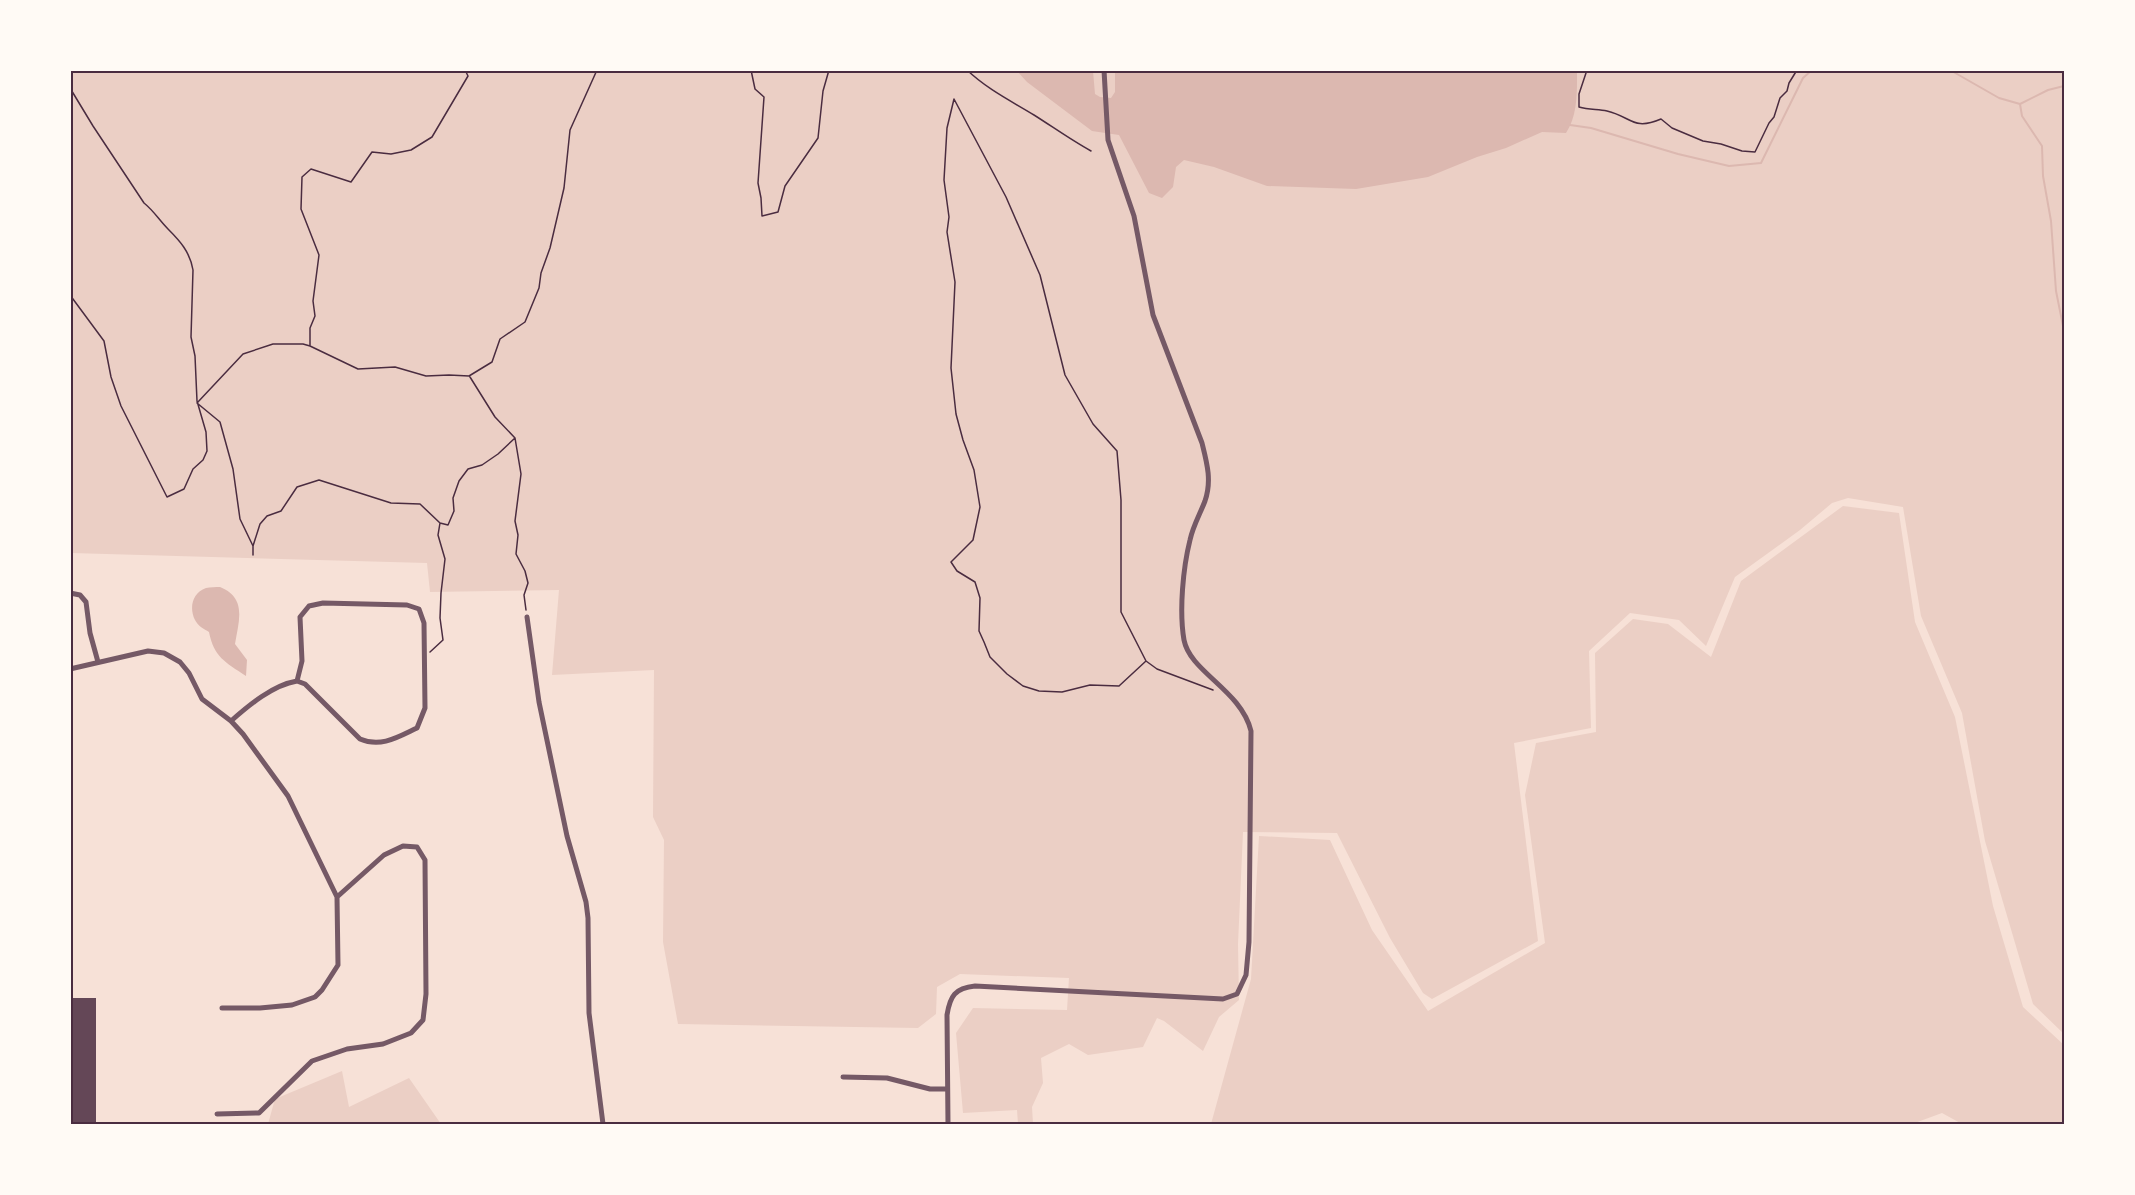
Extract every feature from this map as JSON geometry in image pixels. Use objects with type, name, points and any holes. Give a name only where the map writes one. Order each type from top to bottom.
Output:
[{"type":"street","points":[[948,1125],[946,1089],[949,1005],[952,995],[963,988],[975,986],[1223,999],[1237,994],[1246,975],[1249,942],[1251,731],[1244,712],[1196,662],[1185,645],[1183,629],[1186,559],[1190,537],[1208,492],[1208,465],[1202,443],[1153,315],[1134,216],[1108,140],[1104,70]]},
{"type":"street","points":[[70,593],[80,595],[86,602],[90,633],[98,662]]},
{"type":"street","points":[[231,721],[256,701],[289,682],[297,681],[305,684],[360,739],[382,743],[417,728],[425,708],[424,623],[419,609],[406,605],[315,604],[309,606],[300,617],[302,661],[297,681]]},
{"type":"street","points":[[527,617],[539,702],[567,836],[586,902],[589,1012],[603,1125]]},
{"type":"street","points":[[70,669],[138,652],[164,653],[173,657],[184,668],[202,699],[231,721],[243,734],[288,796],[337,897],[338,965],[315,997],[292,1005],[222,1008]]},
{"type":"street","points":[[217,1114],[259,1113],[312,1061],[346,1049],[383,1044],[411,1033],[423,1020],[426,994],[425,860],[417,847],[403,846],[384,855],[337,897]]},
{"type":"street","points":[[843,1077],[887,1078],[930,1089],[946,1089]]},
{"type":"path","points":[[310,346],[312,341],[310,327],[315,316],[314,301],[319,255],[301,209],[302,177],[311,169],[351,182],[372,152],[391,154],[411,150],[432,137],[468,76],[465,70]]},
{"type":"path","points":[[197,403],[243,354],[273,344],[310,346],[358,369],[395,367],[426,376],[469,376],[492,362],[500,339],[525,322],[539,288],[564,188],[570,130],[597,70]]},
{"type":"path","points":[[751,70],[754,88],[764,97],[758,183],[762,216],[778,212],[785,186],[818,138],[823,91],[829,70]]},
{"type":"path","points":[[967,70],[989,88],[1091,151]]},
{"type":"path","points":[[1587,70],[1579,94],[1579,107],[1591,111],[1608,111],[1637,123],[1648,124],[1661,119],[1672,128],[1703,141],[1755,152],[1768,123],[1774,117],[1780,98],[1787,92],[1789,83],[1797,70]]},
{"type":"path","points":[[70,88],[144,203],[178,237],[192,262],[191,337],[195,356],[197,403],[206,432],[207,451],[203,460],[193,470],[184,489],[167,497],[122,406],[111,377],[104,340],[70,295]]},
{"type":"path","points":[[1146,661],[1119,686],[1090,685],[1062,692],[1039,691],[1023,686],[990,657],[979,631],[980,598],[975,582],[957,571],[951,562],[972,540],[980,507],[974,470],[956,414],[951,368],[955,282],[947,232],[949,217],[944,180],[947,128],[954,99],[1006,197],[1040,275],[1065,375],[1093,423],[1117,451],[1121,500],[1121,612],[1146,661],[1157,669],[1215,691]]},
{"type":"path","points":[[469,376],[495,417],[515,438],[520,474],[515,521],[518,535],[516,554],[525,570],[528,583],[524,595],[527,617]]},
{"type":"path","points":[[197,403],[220,422],[233,469],[240,519],[253,546],[254,555]]},
{"type":"path","points":[[253,546],[260,524],[267,516],[281,511],[297,487],[319,480],[391,503],[420,504],[440,523],[448,525],[454,511],[453,498],[459,481],[468,469],[482,465],[515,438]]},
{"type":"path","points":[[425,656],[443,640],[440,618],[445,559],[438,535],[440,523]]},
{"type":"shaded area","points":[[1577,70],[1575,111],[1566,133],[1542,132],[1428,177],[1356,189],[1267,186],[1214,167],[1184,160],[1176,167],[1173,187],[1162,198],[1149,193],[1119,135],[1092,131],[1027,82],[1017,71],[1093,71],[1095,94],[1111,98],[1115,92],[1115,71]]},
{"type":"shaded area","points":[[71,71],[2064,71],[2064,1034],[2033,1004],[1985,841],[1962,713],[1921,616],[1903,507],[1848,498],[1832,503],[1800,530],[1735,577],[1706,646],[1679,620],[1630,613],[1589,651],[1591,728],[1514,743],[1538,941],[1432,999],[1423,993],[1390,938],[1337,833],[1243,832],[1238,944],[1239,1000],[1219,1017],[1203,1051],[1157,1018],[1143,1047],[1088,1055],[1069,1044],[1041,1058],[1043,1083],[1032,1107],[1033,1124],[1018,1124],[1017,1110],[963,1113],[956,1033],[973,1008],[1067,1010],[1069,978],[960,974],[937,987],[936,1014],[918,1028],[678,1024],[663,942],[664,840],[653,817],[654,670],[552,675],[559,590],[430,592],[427,563],[71,553]]},
{"type":"shaded area","points":[[1843,506],[1899,513],[1915,622],[1955,717],[1993,906],[2023,1007],[2064,1045],[2064,1124],[1962,1124],[1942,1113],[1912,1124],[1211,1124],[1251,979],[1259,836],[1330,840],[1372,930],[1428,1011],[1545,943],[1525,795],[1536,743],[1596,732],[1595,653],[1633,619],[1668,624],[1711,657],[1741,581]]},
{"type":"shaded area","points":[[220,587],[229,592],[238,604],[239,618],[235,644],[247,660],[246,676],[217,653],[209,632],[198,624],[193,615],[193,601],[198,593],[206,588]]},
{"type":"shaded area","points":[[342,1071],[349,1107],[409,1078],[441,1124],[268,1124],[275,1099]]},
{"type":"building","points":[[70,998],[96,998],[96,1124],[70,1124]]},
{"type":"waterway","points":[[1570,125],[1591,128],[1678,154],[1729,166],[1761,163],[1803,78],[1812,70]]},
{"type":"waterway","points":[[1950,70],[1999,98],[2020,104],[2048,90],[2064,86]]},
{"type":"waterway","points":[[2020,104],[2022,116],[2042,146],[2043,176],[2051,221],[2056,291],[2064,331]]}]
